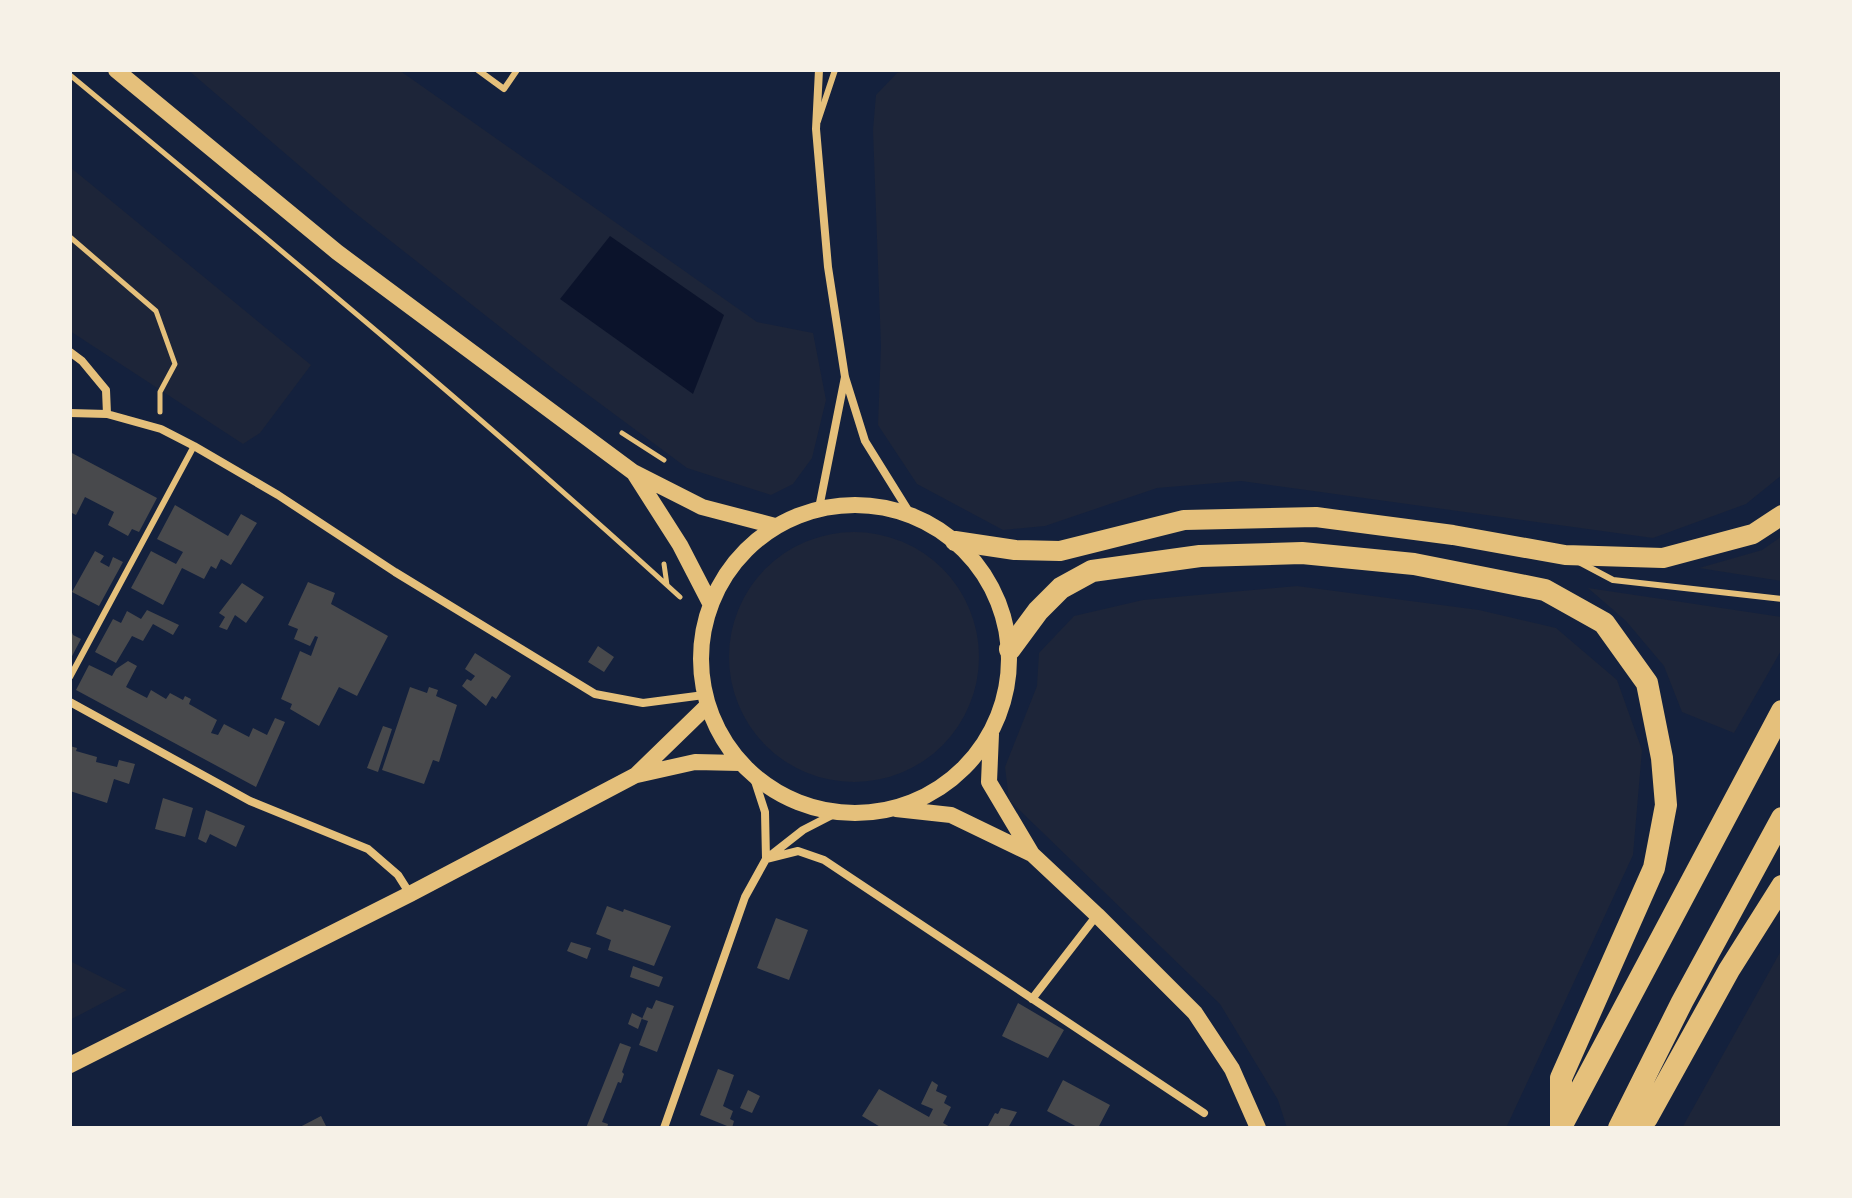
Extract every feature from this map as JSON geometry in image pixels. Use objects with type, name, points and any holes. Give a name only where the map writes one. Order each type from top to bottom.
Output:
[{"type":"highway","points":[[1010,649],[1038,611],[1061,588],[1092,571],[1200,556],[1302,553],[1414,564],[1545,590],[1604,623],[1647,683],[1662,758],[1666,805],[1654,868],[1561,1078],[1561,1128]]},
{"type":"highway","points":[[1561,1128],[1782,711]]},
{"type":"highway","points":[[1619,1128],[1682,1002],[1782,818]]},
{"type":"highway","points":[[1635,1128],[1647,1118],[1729,970],[1782,886]]},
{"type":"main road","points":[[116,70],[337,252],[633,472],[702,507],[775,526]]},
{"type":"main road","points":[[633,472],[680,545],[707,611]]},
{"type":"main road","points":[[865,505],[911,515],[955,541],[982,572],[1001,609],[1010,649],[1006,693],[991,734],[966,768],[933,793],[895,809],[866,814],[836,813],[806,806],[778,794],[740,763],[726,746],[705,701],[700,657],[707,611],[736,559],[775,526],[819,508],[865,505]]},
{"type":"main road","points":[[955,541],[1015,550],[1060,551],[1184,520],[1316,517],[1453,535],[1565,555],[1663,558],[1753,534],[1782,515]]},
{"type":"main road","points":[[636,775],[705,701]]},
{"type":"main road","points":[[991,734],[989,782],[1032,854],[1195,1013],[1232,1069],[1258,1128]]},
{"type":"main road","points":[[70,1065],[410,894],[636,775],[695,762],[740,763]]},
{"type":"main road","points":[[895,809],[951,815],[1032,854]]},
{"type":"street","points":[[819,70],[816,129],[828,267],[845,377],[865,441],[911,515]]},
{"type":"street","points":[[70,352],[82,361],[106,390],[107,414]]},
{"type":"street","points":[[819,508],[845,377]]},
{"type":"street","points":[[70,413],[107,414],[161,429],[194,446],[278,495],[395,572],[595,694],[643,703],[705,701]]},
{"type":"street","points":[[70,702],[250,801],[368,849],[398,875],[410,894]]},
{"type":"street","points":[[753,775],[765,812],[766,859]]},
{"type":"street","points":[[664,1128],[745,897],[766,859],[803,830],[836,813]]},
{"type":"street","points":[[766,859],[798,851],[824,860],[1204,1113]]},
{"type":"street","points":[[1032,999],[1097,915]]},
{"type":"lane","points":[[478,70],[504,89],[517,70]]},
{"type":"lane","points":[[816,129],[835,70]]},
{"type":"lane","points":[[70,677],[194,446]]},
{"type":"lane","points":[[1565,555],[1613,580],[1782,599]]},
{"type":"path","points":[[70,75],[707,611]]},
{"type":"path","points":[[70,237],[156,311],[175,364],[160,392],[161,429]]},
{"type":"path","points":[[611,425],[676,467]]},
{"type":"shaded area","points":[[188,70],[399,70],[757,322],[813,333],[826,400],[812,458],[793,484],[771,495],[687,468],[556,371],[350,209]]},
{"type":"shaded area","points":[[907,70],[1782,70],[1782,475],[1746,504],[1653,538],[1241,481],[1157,488],[1045,526],[1003,530],[917,484],[878,425],[881,346],[873,130],[876,95],[897,73]]},
{"type":"shaded area","points":[[70,167],[311,365],[260,433],[243,444],[70,331]]},
{"type":"shaded area","points":[[610,236],[724,315],[693,394],[560,299]]},
{"type":"shaded area","points":[[854,532],[902,542],[923,553],[942,569],[958,588],[969,609],[979,657],[969,705],[958,726],[942,745],[923,761],[902,772],[854,782],[806,772],[785,761],[766,745],[750,726],[739,705],[729,657],[739,609],[750,588],[766,569],[785,553],[806,542]]},
{"type":"shaded area","points":[[1782,536],[1782,581],[1699,568],[1762,550]]},
{"type":"shaded area","points":[[1297,586],[1479,610],[1556,628],[1617,680],[1642,750],[1633,855],[1506,1128],[1287,1128],[1278,1100],[1220,1004],[1009,800],[1005,767],[1037,686],[1039,653],[1074,616],[1143,600]]},
{"type":"shaded area","points":[[1588,588],[1782,617],[1782,649],[1734,733],[1682,712],[1664,666],[1626,621]]},
{"type":"shaded area","points":[[1782,949],[1782,1128],[1682,1128]]},
{"type":"shaded area","points":[[70,961],[127,990],[70,1020]]},
{"type":"building","points":[[70,452],[157,498],[139,532],[132,529],[128,536],[108,525],[114,512],[85,497],[76,515],[70,512]]},
{"type":"building","points":[[175,505],[228,536],[241,514],[257,523],[231,565],[221,559],[216,569],[211,566],[204,579],[182,568],[163,605],[131,588],[151,551],[176,564],[183,552],[157,539]]},
{"type":"building","points":[[95,551],[104,556],[100,562],[109,567],[113,557],[123,562],[99,606],[72,592]]},
{"type":"building","points":[[308,582],[335,593],[331,604],[388,636],[357,696],[339,687],[319,726],[290,709],[292,704],[281,699],[300,651],[311,656],[318,637],[315,636],[310,646],[294,639],[298,629],[288,625]]},
{"type":"building","points":[[242,583],[264,597],[246,623],[235,615],[227,630],[219,627],[225,617],[219,613]]},
{"type":"building","points":[[147,610],[179,625],[173,635],[153,624],[143,641],[132,636],[116,663],[95,652],[113,619],[121,623],[127,611],[141,619]]},
{"type":"building","points":[[70,628],[73,635],[81,639],[70,660]]},
{"type":"building","points":[[598,646],[614,657],[604,672],[588,662]]},
{"type":"building","points":[[475,653],[511,676],[496,699],[492,696],[486,706],[462,686],[467,679],[471,681],[475,676],[465,669]]},
{"type":"building","points":[[128,661],[137,666],[126,687],[147,698],[151,690],[166,699],[170,693],[183,700],[185,696],[191,699],[189,704],[217,720],[211,733],[218,735],[224,724],[249,737],[253,728],[267,735],[275,718],[285,722],[256,787],[76,690],[89,665],[112,676]]},
{"type":"building","points":[[410,687],[427,693],[429,687],[438,690],[436,696],[457,705],[439,762],[433,760],[424,784],[382,770]]},
{"type":"building","points":[[383,726],[392,729],[378,772],[367,768]]},
{"type":"building","points":[[70,746],[97,757],[96,762],[117,767],[119,760],[135,764],[129,784],[114,779],[107,803],[70,791]]},
{"type":"building","points":[[163,798],[193,808],[185,837],[155,829]]},
{"type":"building","points":[[206,810],[245,826],[236,847],[210,834],[206,843],[198,839]]},
{"type":"building","points":[[607,906],[671,926],[654,966],[608,950],[611,940],[596,934]]},
{"type":"building","points":[[776,918],[808,930],[789,980],[757,968]]},
{"type":"building","points":[[571,942],[591,948],[587,959],[567,951]]},
{"type":"building","points":[[633,966],[663,977],[659,987],[630,977]]},
{"type":"building","points":[[656,1000],[674,1006],[657,1052],[639,1045],[648,1021],[642,1019],[647,1007],[652,1009]]},
{"type":"building","points":[[1018,1003],[1064,1030],[1048,1058],[1002,1036]]},
{"type":"building","points":[[632,1013],[642,1018],[638,1029],[628,1024]]},
{"type":"building","points":[[620,1043],[631,1047],[621,1083],[618,1082],[602,1122],[608,1124],[607,1128],[586,1128]]},
{"type":"building","points":[[718,1069],[734,1075],[723,1106],[733,1111],[730,1119],[734,1121],[732,1128],[700,1115]]},
{"type":"building","points":[[1063,1080],[1110,1105],[1098,1128],[1079,1128],[1047,1111]]},
{"type":"building","points":[[932,1081],[938,1085],[936,1091],[947,1096],[944,1103],[951,1107],[943,1123],[952,1128],[882,1128],[862,1116],[879,1089],[929,1117],[933,1109],[921,1104]]},
{"type":"building","points":[[748,1090],[760,1096],[752,1113],[740,1108]]},
{"type":"building","points":[[1001,1108],[1017,1112],[1008,1128],[987,1128],[995,1113],[998,1114]]},
{"type":"building","points":[[321,1116],[327,1128],[298,1128]]}]
